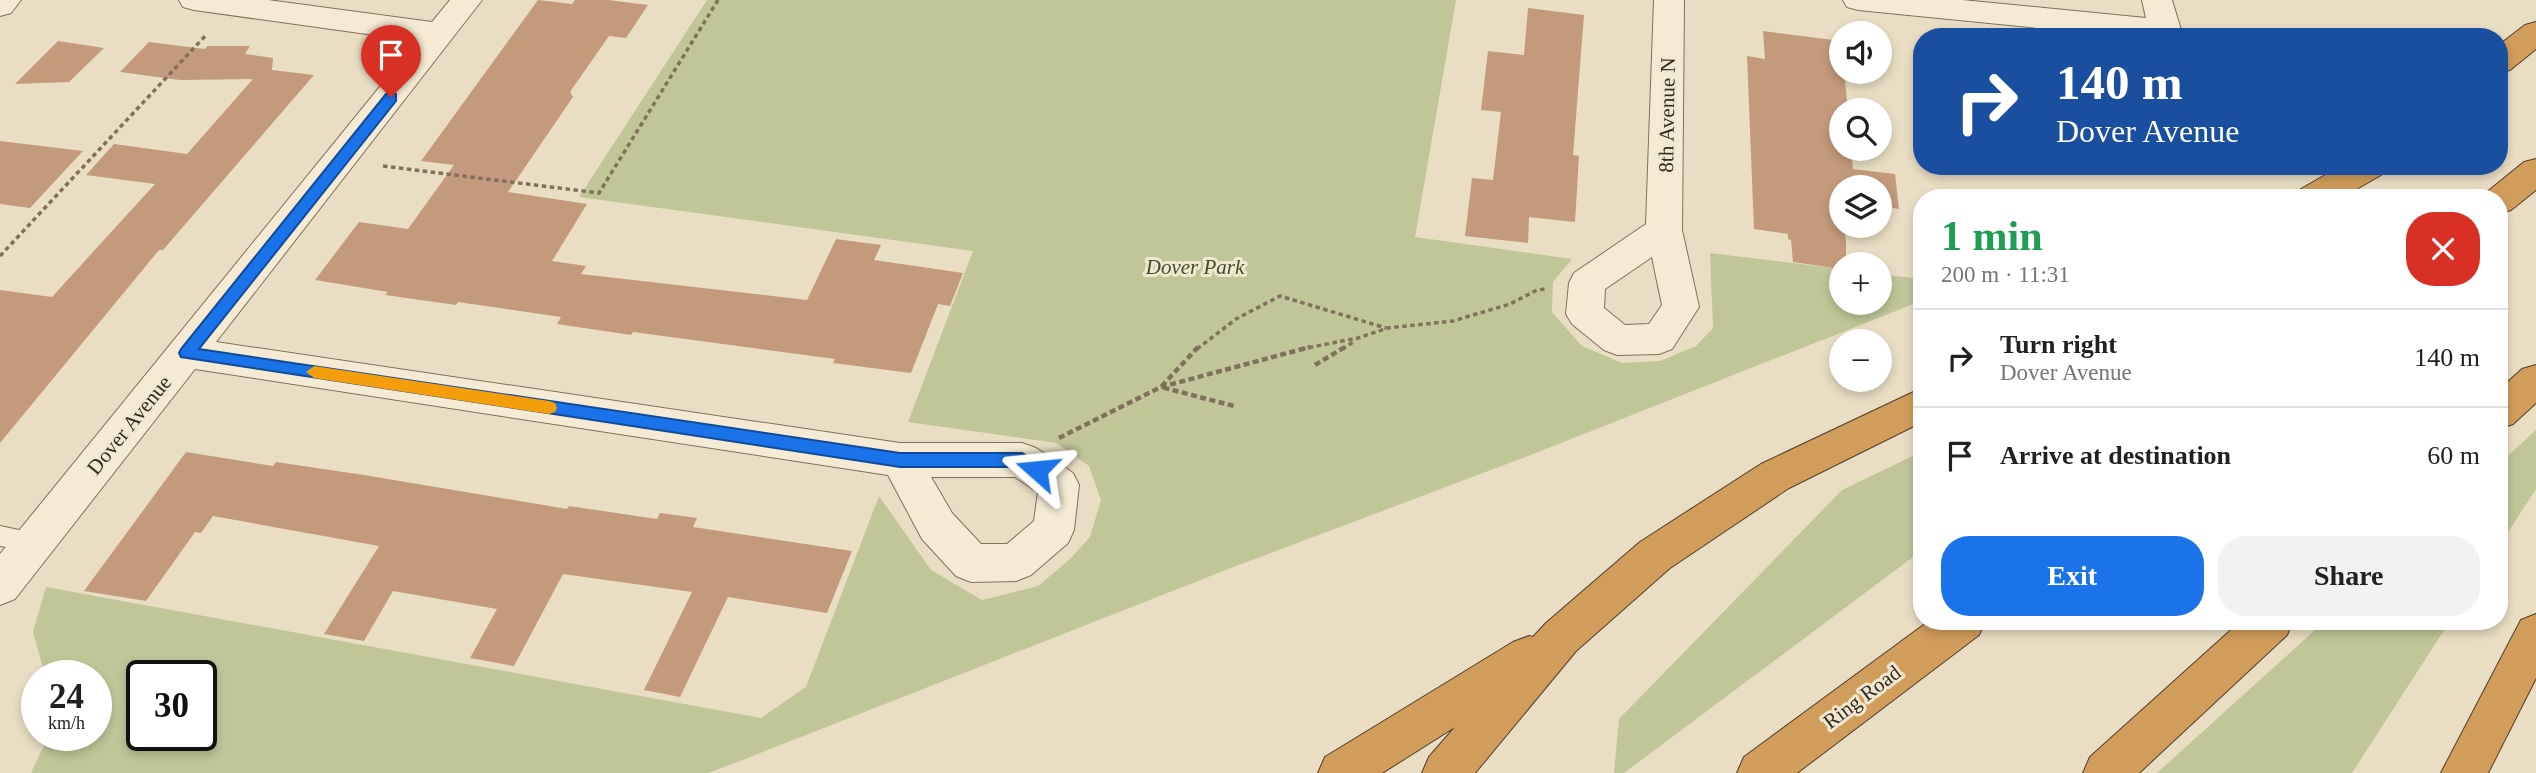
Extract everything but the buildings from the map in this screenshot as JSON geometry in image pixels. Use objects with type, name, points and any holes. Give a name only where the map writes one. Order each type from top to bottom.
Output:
[{"type":"highway","points":[[2508,55],[2536,32]]},
{"type":"highway","points":[[2508,193],[2536,170]]},
{"type":"highway","points":[[2329,189],[2354,175]]},
{"type":"highway","points":[[2508,406],[2536,380]]},
{"type":"highway","points":[[1341,773],[1560,637],[1655,555],[1775,476],[1913,408]]},
{"type":"highway","name":"Ring Road","points":[[1760,773],[1952,630]]},
{"type":"highway","points":[[2106,773],[2262,630]]},
{"type":"highway","points":[[2464,773],[2536,634]]},
{"type":"highway","points":[[1445,773],[1560,637]]},
{"type":"street","points":[[0,6],[6,0]]},
{"type":"street","points":[[194,0],[441,34]]},
{"type":"street","name":"Dover Avenue","points":[[0,586],[467,0]]},
{"type":"street","name":"8th Avenue N","points":[[1587,283],[1586,314],[1617,340],[1659,339],[1681,307],[1664,230],[1669,0]]},
{"type":"street","points":[[1858,0],[2146,28]]},
{"type":"street","points":[[2157,0],[2164,28]]},
{"type":"street","points":[[1587,283],[1664,230]]},
{"type":"street","points":[[187,353],[900,460],[1022,460],[1059,485],[1053,530],[1016,562],[971,563],[937,526],[900,460]]},
{"type":"lane","points":[[0,536],[35,542]]},
{"type":"path","points":[[340,161],[599,193],[718,0]]},
{"type":"path","points":[[0,256],[233,5]]},
{"type":"path","points":[[1037,470],[1053,441],[1161,387],[1285,352],[1358,338],[1388,328],[1453,321],[1510,304],[1537,290],[1587,283]]},
{"type":"path","points":[[1161,387],[1199,346],[1236,319],[1280,296],[1388,328]]},
{"type":"path","points":[[1315,365],[1358,338]]},
{"type":"path","points":[[1161,387],[1234,406]]},
{"type":"green space","name":"Dover Park","points":[[707,0],[1456,0],[1415,237],[1572,259],[1553,282],[1552,312],[1582,346],[1622,363],[1660,361],[1696,346],[1713,328],[1710,253],[1829,268],[1829,315],[1886,315],[1850,329],[1829,329],[1829,337],[709,773],[31,773],[41,751],[112,751],[112,660],[41,660],[33,632],[46,587],[761,718],[806,687],[879,496],[931,570],[982,600],[1038,586],[1070,559],[1090,537],[1101,500],[1089,466],[1056,443],[908,422],[973,251],[579,197]]},
{"type":"green space","name":"Dover Park","points":[[1892,275],[1913,278],[1913,304],[1892,312]]},
{"type":"green space","points":[[2536,430],[2536,489],[2508,532],[2508,456]]},
{"type":"green space","points":[[1913,456],[1913,557],[1624,773],[1614,773],[1619,719],[1842,490]]},
{"type":"green space","points":[[2315,630],[2444,630],[2352,773],[2157,773]]},
{"type":"slow traffic","points":[[314,372],[549,408]]},
{"type":"route","points":[[391,97],[187,353],[900,460],[1022,460],[1037,470]]}]
